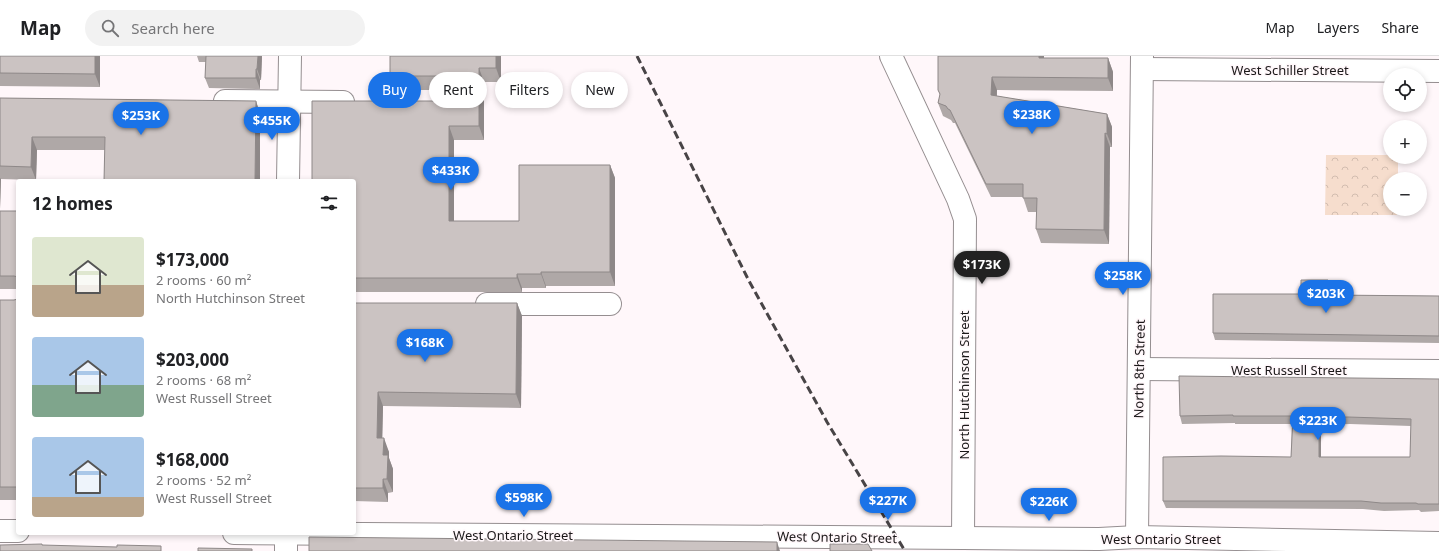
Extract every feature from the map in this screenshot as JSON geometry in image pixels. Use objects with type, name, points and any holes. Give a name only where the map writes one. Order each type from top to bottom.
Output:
[{"type":"street","points":[[288,179],[290,56]]},
{"type":"street","name":"North Hutchinson Street","points":[[891,56],[958,199],[965,219],[963,538]]},
{"type":"street","name":"West Schiller Street","points":[[1142,62],[1439,70]]},
{"type":"street","name":"North 8th Street","points":[[1137,537],[1142,62]]},
{"type":"street","points":[[203,101],[366,102]]},
{"type":"street","points":[[470,304],[610,304]]},
{"type":"street","name":"West Russell Street","points":[[1139,369],[1439,372]]},
{"type":"street","points":[[0,531],[16,531]]},
{"type":"street","name":"West Ontario Street","points":[[356,534],[813,544],[963,538],[1099,539],[1137,537],[1439,543]]},
{"type":"street","points":[[286,535],[286,551]]},
{"type":"green space","points":[[1326,155],[1383,155],[1383,164],[1398,164],[1398,172],[1383,172],[1383,215],[1325,215]]},
{"type":"building","points":[[0,56],[95,56],[95,74],[0,73]]},
{"type":"building","points":[[206,56],[258,56],[256,78],[205,78]]},
{"type":"building","points":[[390,56],[496,56],[496,68],[479,68],[479,72],[429,72],[429,76],[421,76],[421,72],[390,72]]},
{"type":"building","points":[[938,56],[1108,58],[1108,78],[992,77],[991,95],[1107,114],[1107,134],[1105,133],[1104,230],[1036,229],[1037,198],[1023,198],[1023,184],[986,184],[950,110],[946,106],[938,103],[940,94],[938,90]]},
{"type":"building","points":[[0,98],[256,101],[255,179],[104,179],[105,137],[32,137],[31,167],[0,166]]},
{"type":"building","points":[[312,101],[368,101],[368,108],[421,108],[421,101],[429,101],[429,108],[479,108],[479,126],[449,126],[449,221],[519,221],[519,165],[610,165],[610,272],[541,272],[541,274],[517,274],[517,278],[356,278],[356,179],[312,179]]},
{"type":"building","points":[[0,211],[16,211],[16,276],[0,276]]},
{"type":"building","points":[[1301,280],[1328,280],[1328,295],[1439,296],[1439,336],[1213,333],[1213,294],[1301,294]]},
{"type":"building","points":[[0,300],[16,300],[16,487],[0,487]]},
{"type":"building","points":[[356,303],[517,303],[516,394],[378,392],[377,438],[384,438],[383,455],[388,455],[387,479],[383,479],[383,488],[356,488]]},
{"type":"building","points":[[1179,376],[1439,379],[1439,504],[1381,503],[1361,501],[1163,501],[1163,457],[1291,457],[1293,416],[1180,416]],"holes":[[[1348,417],[1411,419],[1410,457],[1319,457],[1319,418]]]},
{"type":"building","points":[[309,537],[777,542],[777,551],[309,551]]},
{"type":"building","points":[[42,544],[117,547],[117,545],[161,546],[161,551],[0,551],[0,545]]},
{"type":"building","points":[[830,544],[868,544],[872,551],[830,551]]},
{"type":"building","points":[[198,548],[252,549],[252,551],[198,551]]},
{"type":"railway","points":[[637,56],[749,281],[827,422],[905,551]]}]
